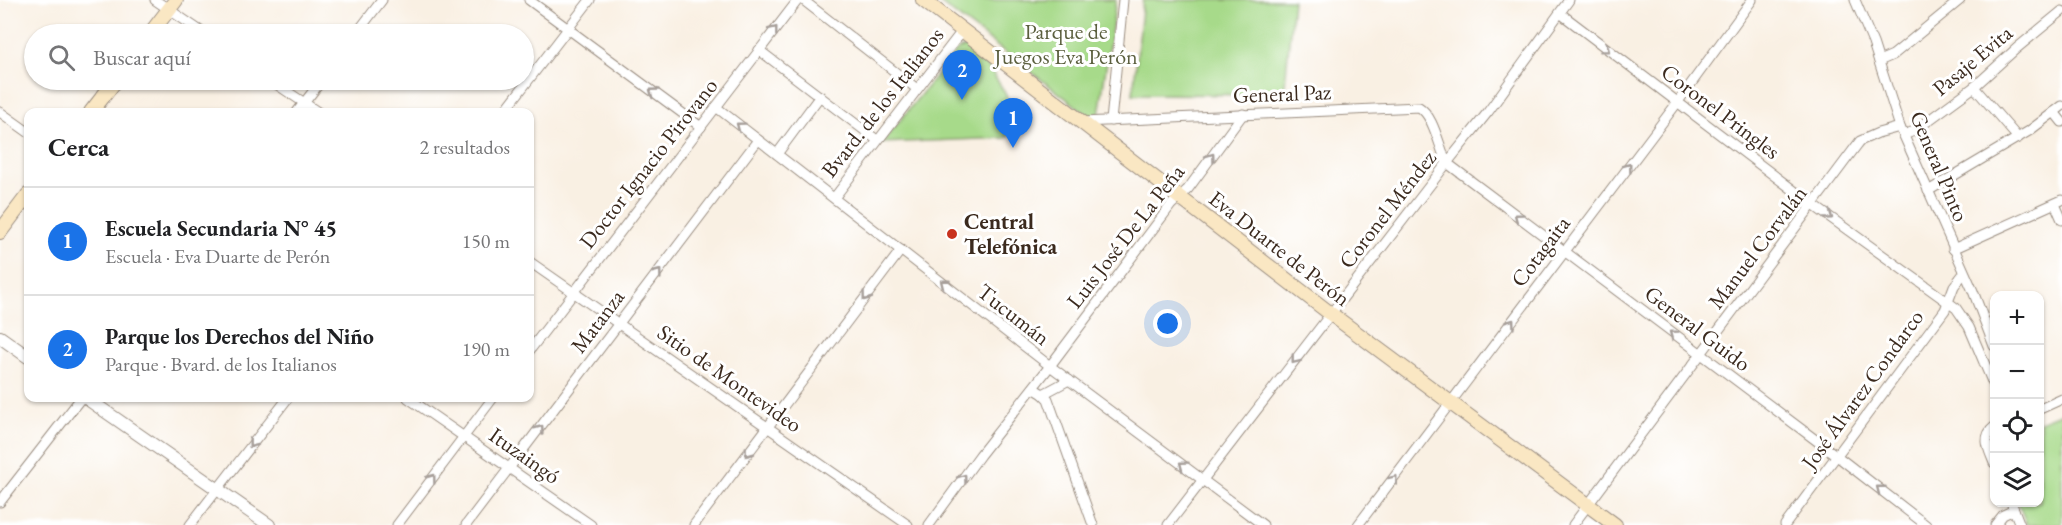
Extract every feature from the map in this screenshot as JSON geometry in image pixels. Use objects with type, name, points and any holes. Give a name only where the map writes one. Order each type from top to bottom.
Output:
[{"type":"main road","name":"Eva Duarte de Perón","points":[[923,0],[1331,314],[1615,525]]},
{"type":"main road","points":[[158,24],[172,5]]},
{"type":"main road","points":[[94,108],[108,90]]},
{"type":"main road","points":[[0,232],[24,200]]},
{"type":"street","points":[[155,0],[172,5],[194,24]]},
{"type":"street","points":[[364,24],[382,0]]},
{"type":"street","points":[[529,0],[700,127]]},
{"type":"street","points":[[534,73],[590,0]]},
{"type":"street","name":"Doctor Ignacio Pirovano","points":[[534,345],[798,0]]},
{"type":"street","points":[[803,0],[917,89]]},
{"type":"street","points":[[1112,121],[1123,0]]},
{"type":"street","name":"Coronel Méndez","points":[[1168,525],[1488,112],[1569,0]]},
{"type":"street","name":"Cotagaita","points":[[1358,525],[1452,403],[1752,0]]},
{"type":"street","name":"General Pinto","points":[[1855,0],[1879,61],[1902,131],[1995,345]]},
{"type":"street","points":[[1879,61],[1893,55],[1960,0]]},
{"type":"street","name":"Pasaje Evita","points":[[1865,138],[1914,131],[1974,87],[2062,11]]},
{"type":"street","name":"Coronel Pringles","points":[[1560,13],[1813,205],[1948,302]]},
{"type":"street","name":"Bvard. de los Italianos","points":[[834,198],[962,31]]},
{"type":"street","points":[[759,50],[877,140]]},
{"type":"street","points":[[1974,87],[2018,138]]},
{"type":"street","points":[[285,90],[312,108]]},
{"type":"street","points":[[301,108],[315,90]]},
{"type":"street","points":[[507,108],[521,90]]},
{"type":"street","points":[[777,154],[820,96]]},
{"type":"street","name":"General Paz","points":[[1082,122],[1419,107],[1429,115],[1447,163]]},
{"type":"street","name":"Tucumán","points":[[716,108],[1050,366],[1263,525]]},
{"type":"street","points":[[1928,190],[2018,138],[2058,109],[2062,122]]},
{"type":"street","points":[[0,112],[24,129]]},
{"type":"street","name":"Luis José De La Peña","points":[[928,525],[1243,114]]},
{"type":"street","name":"Manuel Corvalán","points":[[1573,525],[1860,141],[1865,138]]},
{"type":"street","name":"Matanza","points":[[466,525],[511,469],[758,140]]},
{"type":"street","name":"General Guido","points":[[1447,163],[1926,525]]},
{"type":"street","points":[[1953,249],[2059,202],[2062,220]]},
{"type":"street","points":[[694,525],[901,250]]},
{"type":"street","name":"Sitio de Montevideo","points":[[534,265],[908,525]]},
{"type":"street","name":"José Álvarez Condarco","points":[[1785,525],[1945,310],[1954,286],[1964,273]]},
{"type":"street","points":[[1948,302],[1964,317],[1990,375]]},
{"type":"street","points":[[0,338],[24,354]]},
{"type":"street","points":[[1043,394],[1069,380]]},
{"type":"street","points":[[1033,388],[1048,399],[1093,525]]},
{"type":"street","points":[[2044,407],[2062,399]]},
{"type":"street","points":[[0,502],[78,402]]},
{"type":"street","points":[[92,402],[269,525]]},
{"type":"street","points":[[190,525],[285,402]]},
{"type":"street","name":"Ituzaingó","points":[[414,402],[591,525]]},
{"type":"street","points":[[397,525],[490,402]]},
{"type":"street","points":[[1990,430],[1986,438],[1990,451]]},
{"type":"street","points":[[1995,525],[2011,507]]},
{"type":"street","points":[[2012,507],[2020,525]]},
{"type":"green space","name":"Parque de Juegos Eva Perón","points":[[936,0],[1116,0],[1099,115],[1096,117],[1088,115]]},
{"type":"green space","points":[[1143,0],[1293,0],[1284,95],[1133,94]]},
{"type":"green space","points":[[969,46],[975,49],[989,68],[1011,106],[1014,118],[1012,129],[1005,138],[882,143],[955,52]]},
{"type":"green space","points":[[2062,413],[2062,525],[2027,525],[2020,507],[2044,507],[2044,420]]},
{"type":"place","name":"Parque los Derechos del Niño","points":[[962,100]]},
{"type":"place","name":"Escuela Secundaria N° 45","points":[[1013,148]]},
{"type":"place","name":"Central Telefónica","points":[[952,234]]}]
